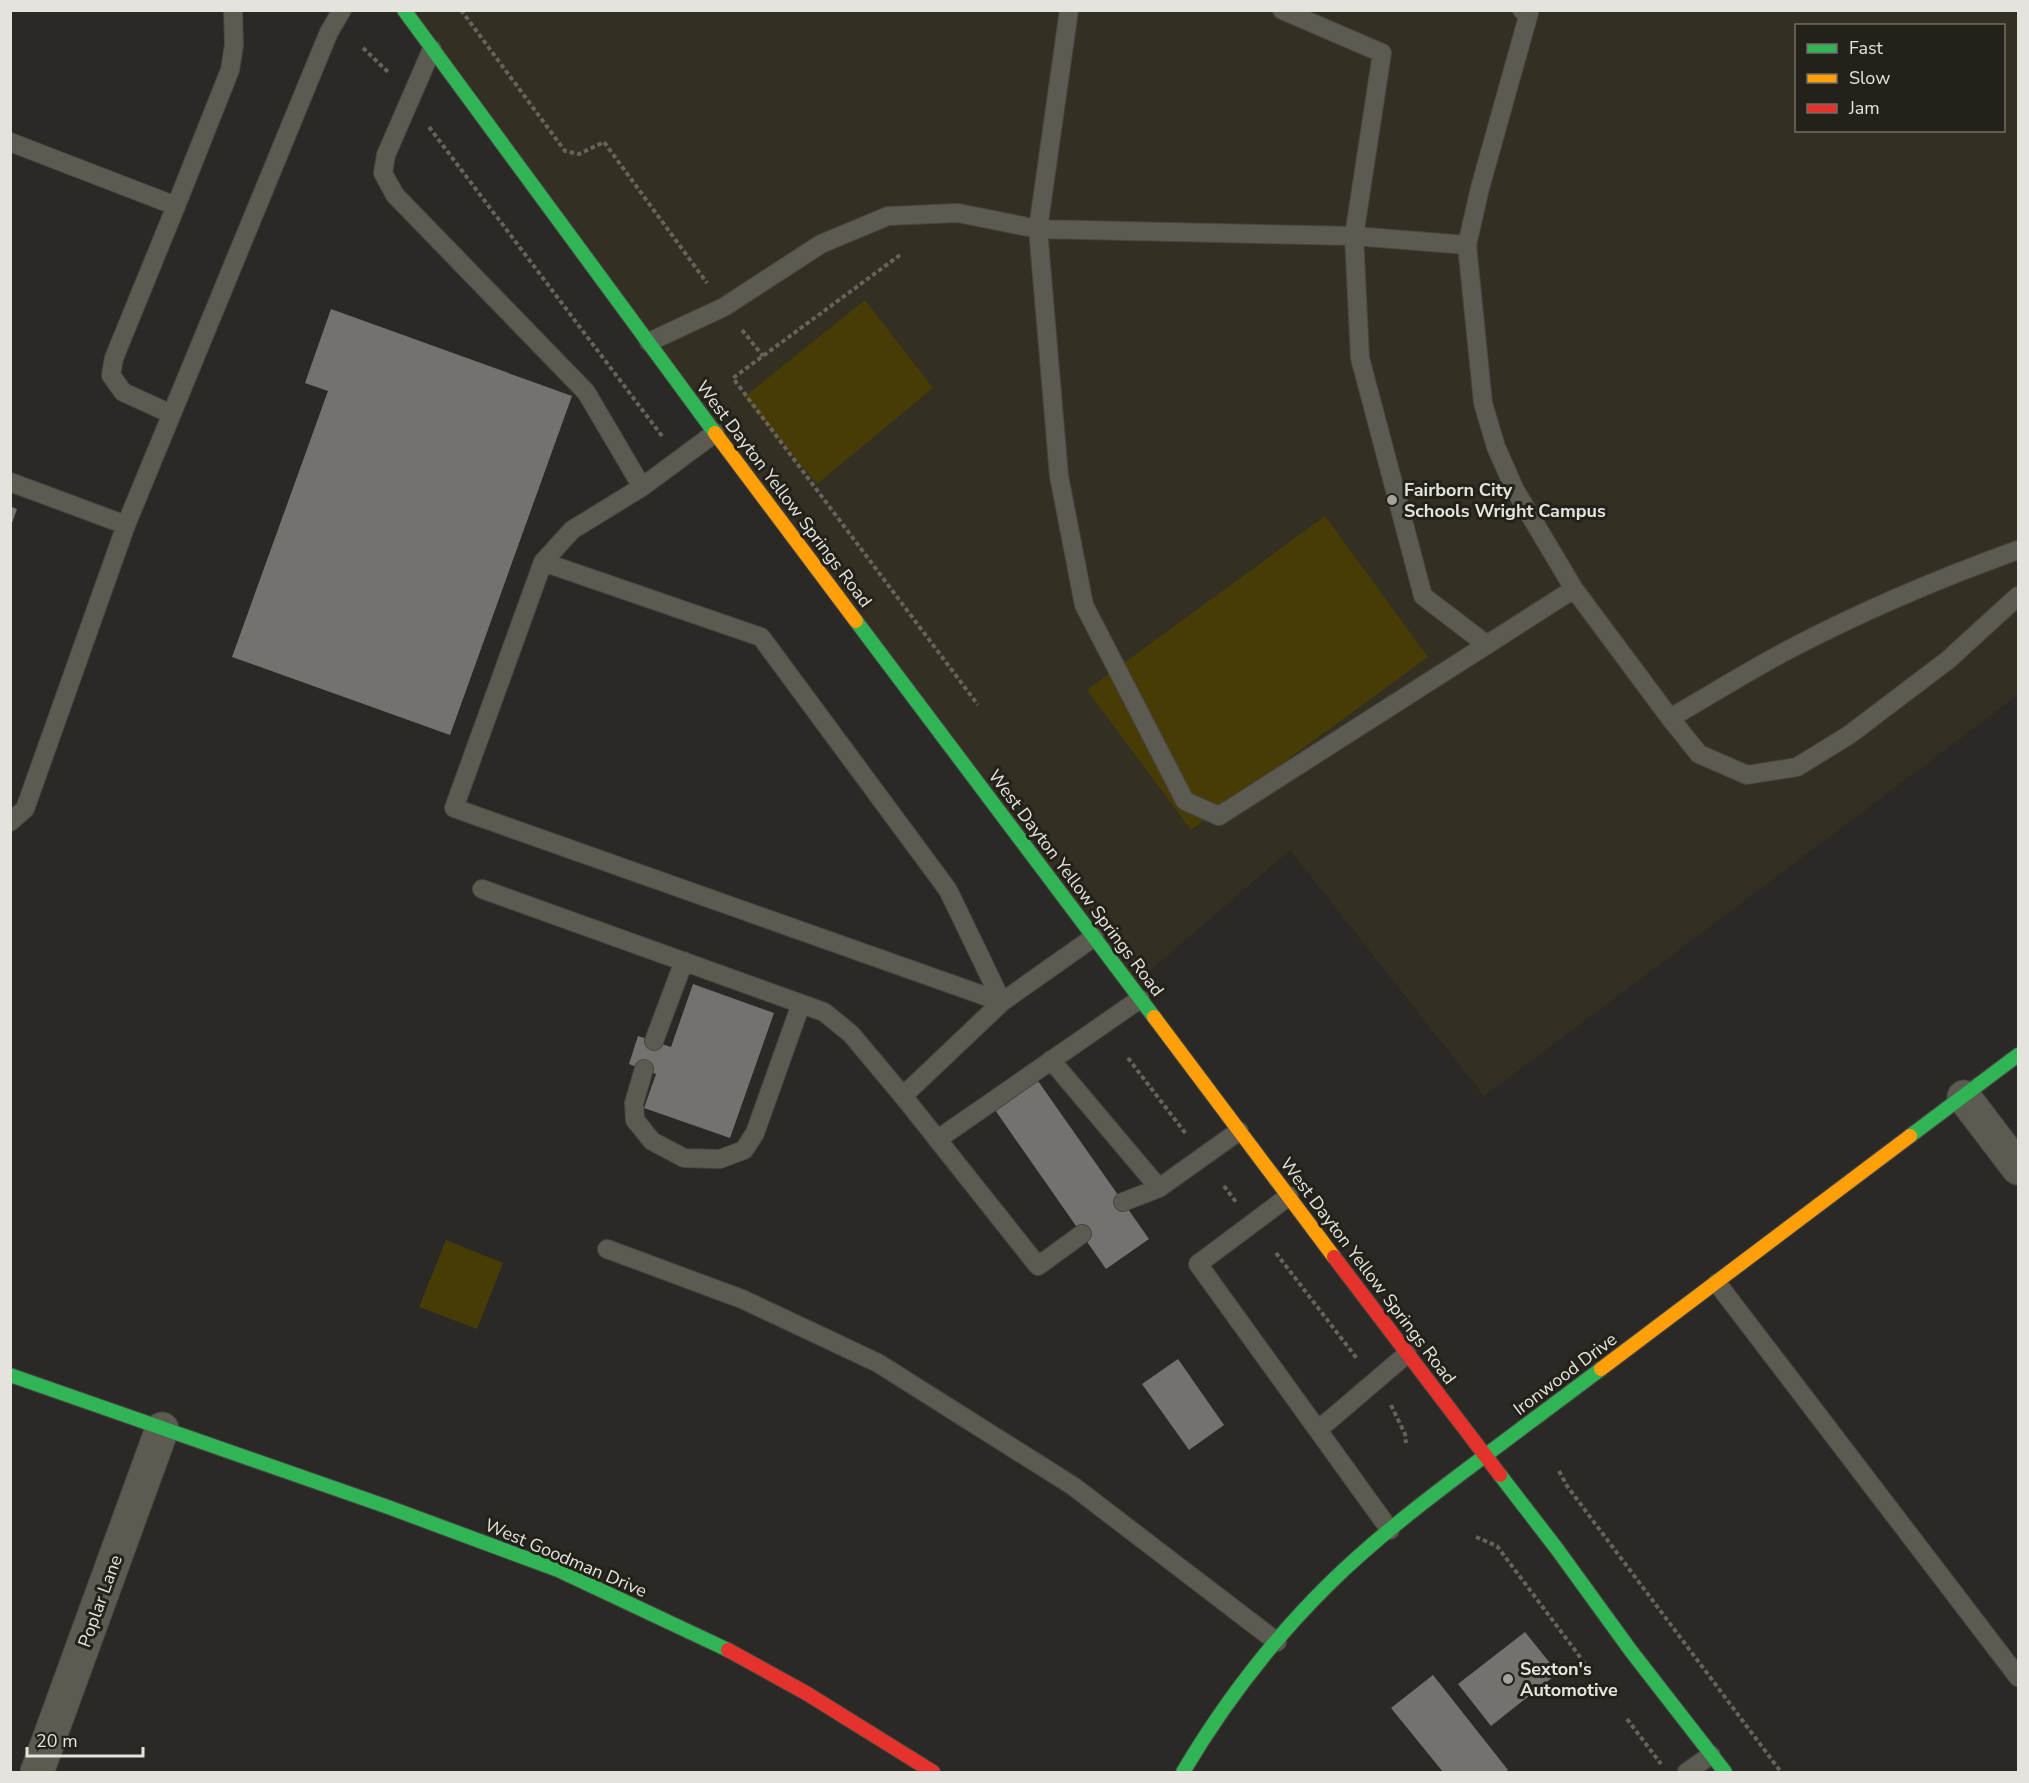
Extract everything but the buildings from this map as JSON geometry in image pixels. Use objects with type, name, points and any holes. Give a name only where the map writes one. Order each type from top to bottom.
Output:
[{"type":"main road","name":"West Dayton Yellow Springs Road","points":[[404,10],[715,433],[1725,1773]]},
{"type":"main road","name":"Ironwood Drive","points":[[1183,1773],[1205,1735],[1244,1680],[1276,1642],[1323,1590],[1401,1519],[2019,1055]]},
{"type":"main road","name":"West Goodman Drive","points":[[10,1375],[388,1507],[558,1570],[707,1639],[806,1693],[933,1773]]},
{"type":"street","points":[[1964,1097],[2019,1168]]},
{"type":"street","name":"Poplar Lane","points":[[38,1773],[162,1429]]},
{"type":"lane","points":[[171,414],[123,392],[111,375],[114,358],[230,70],[234,45],[233,10]]},
{"type":"lane","points":[[10,822],[25,809],[126,525],[329,32],[342,10]]},
{"type":"lane","points":[[1069,10],[1038,229],[1059,476],[1084,605],[1185,801],[1219,816],[1574,589]]},
{"type":"lane","points":[[1282,10],[1382,53],[1354,237],[1360,358],[1423,596],[1487,645]]},
{"type":"lane","points":[[1527,11],[1467,245],[1483,403],[1496,447],[1515,490],[1574,589],[1699,754],[1747,775],[1797,767],[1849,735],[1948,660],[2019,596]]},
{"type":"lane","points":[[432,49],[386,156],[384,173],[395,195],[586,392],[642,487]]},
{"type":"lane","points":[[10,142],[176,206]]},
{"type":"lane","points":[[649,342],[724,306],[821,244],[888,216],[958,213],[1038,229],[1354,237],[1467,245]]},
{"type":"lane","points":[[715,433],[642,487],[572,530],[543,562],[454,808],[1002,1002]]},
{"type":"lane","points":[[10,483],[126,525]]},
{"type":"lane","points":[[1670,718],[1788,650],[1882,604],[2019,550]]},
{"type":"lane","points":[[543,562],[761,637],[948,890],[1002,1002]]},
{"type":"lane","points":[[482,889],[824,1012],[851,1034],[938,1139],[1038,1266],[1082,1234]]},
{"type":"lane","points":[[903,1096],[1002,1002],[1094,937]]},
{"type":"lane","points":[[654,1041],[684,961]]},
{"type":"lane","points":[[938,1139],[1140,999]]},
{"type":"lane","points":[[644,1069],[634,1103],[634,1120],[652,1141],[684,1158],[720,1159],[744,1150],[755,1133],[801,1004]]},
{"type":"lane","points":[[1051,1060],[1160,1188]]},
{"type":"lane","points":[[1123,1202],[1160,1188],[1239,1131]]},
{"type":"lane","points":[[1289,1196],[1198,1264],[1390,1530]]},
{"type":"lane","points":[[607,1249],[742,1299],[878,1363],[1072,1486],[1276,1642]]},
{"type":"lane","points":[[1716,1283],[2019,1677]]},
{"type":"lane","points":[[1318,1430],[1407,1354]]},
{"type":"lane","points":[[1687,1773],[1711,1755]]},
{"type":"path","points":[[461,10],[565,151],[579,154],[604,142],[763,356]]},
{"type":"path","points":[[363,48],[388,72]]},
{"type":"path","points":[[429,126],[662,436]]},
{"type":"path","points":[[900,255],[733,378],[978,705]]},
{"type":"path","points":[[1128,1058],[1191,1142]]},
{"type":"path","points":[[1224,1186],[1237,1203]]},
{"type":"path","points":[[1276,1253],[1396,1413],[1406,1434],[1406,1443]]},
{"type":"path","points":[[1559,1471],[1567,1486],[1781,1773]]},
{"type":"path","points":[[1476,1537],[1497,1546],[1590,1669]]},
{"type":"path","points":[[1628,1719],[1662,1766]]},
{"type":"shaded area","name":"Fairborn City Schools Wright Campus","points":[[404,11],[2018,11],[2018,695],[1484,1096],[1290,850],[1131,987]]},
{"type":"shaded area","points":[[865,300],[933,388],[817,484],[744,397]]},
{"type":"shaded area","points":[[1325,516],[1428,657],[1191,830],[1087,690]]},
{"type":"shaded area","points":[[446,1240],[503,1263],[477,1329],[419,1307]]},
{"type":"traffic: fast","points":[[404,10],[715,433]]},
{"type":"traffic: fast","points":[[856,621],[1154,1017]]},
{"type":"traffic: fast","points":[[1910,1136],[2018,1055]]},
{"type":"traffic: fast","points":[[1183,1772],[1215,1721],[1250,1673],[1289,1626],[1330,1583],[1416,1508],[1601,1369]]},
{"type":"traffic: fast","points":[[10,1375],[388,1507],[558,1570],[728,1650]]},
{"type":"traffic: fast","points":[[1500,1475],[1631,1651],[1725,1772]]},
{"type":"traffic: slow","points":[[715,433],[856,621]]},
{"type":"traffic: slow","points":[[1154,1017],[1334,1257]]},
{"type":"traffic: slow","points":[[1601,1369],[1910,1136]]},
{"type":"traffic: jam","points":[[1334,1257],[1500,1475]]},
{"type":"traffic: jam","points":[[728,1650],[806,1693],[933,1772]]},
{"type":"place","name":"Fairborn City Schools Wright Campus","points":[[1392,500]]},
{"type":"place","name":"Sexton's Automotive","points":[[1508,1679]]}]
